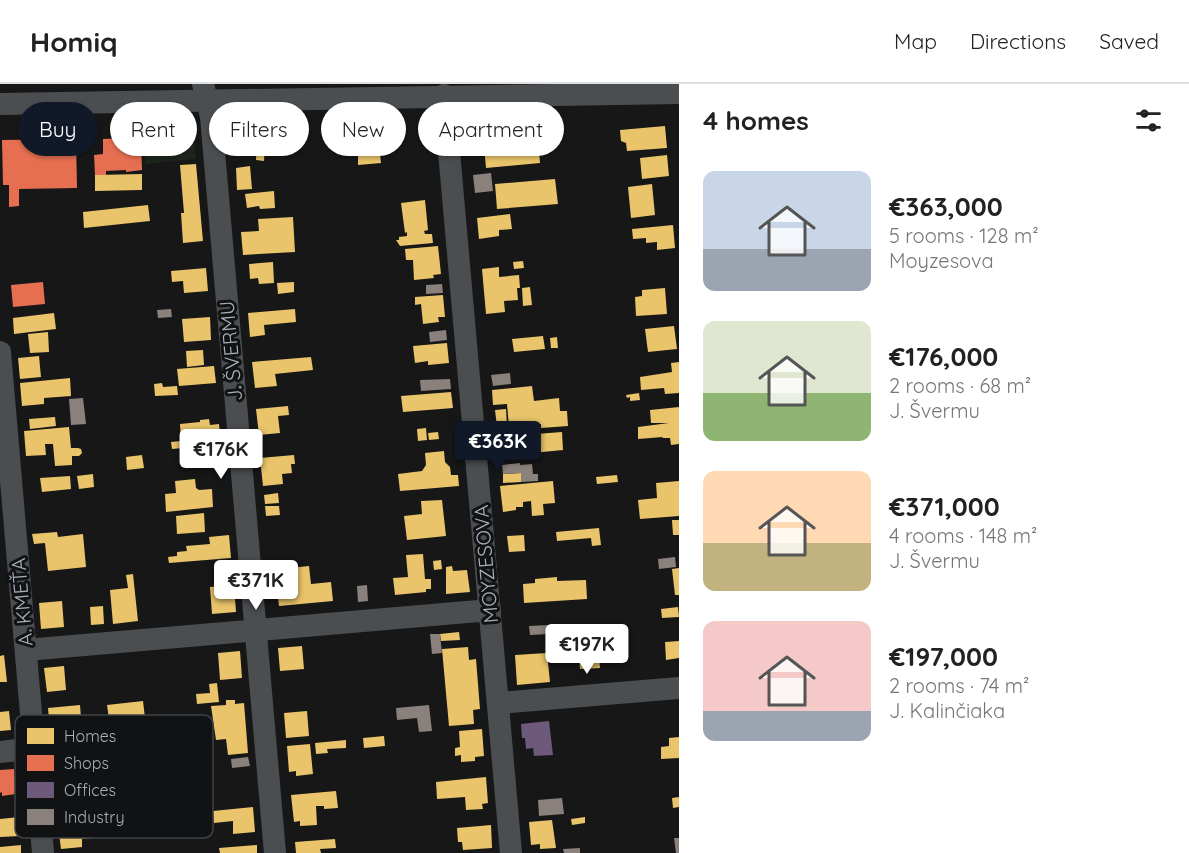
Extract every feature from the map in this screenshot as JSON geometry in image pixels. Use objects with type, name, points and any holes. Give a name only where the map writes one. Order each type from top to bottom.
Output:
[{"type":"street","points":[[0,104],[204,92],[444,95],[679,93]]},
{"type":"street","name":"J. ŠVERMU","points":[[204,92],[210,117],[275,853]]},
{"type":"street","name":"MOYZESOVA","points":[[444,95],[511,853]]},
{"type":"street","name":"A. KMEŤA","points":[[0,351],[31,715]]},
{"type":"street","points":[[26,651],[490,610]]},
{"type":"street","points":[[498,703],[679,688]]},
{"type":"street","points":[[0,752],[15,750]]},
{"type":"street","name":"A. KMEŤA","points":[[42,838],[43,853]]},
{"type":"shaded area","points":[[145,156],[196,156],[196,159],[145,164]]},
{"type":"building: Homes","points":[[665,126],[667,148],[627,151],[626,143],[621,141],[620,130]]},
{"type":"building: Homes","points":[[667,155],[669,176],[642,179],[640,158]]},
{"type":"building: Homes","points":[[256,156],[264,156],[264,161],[256,160]]},
{"type":"building: Homes","points":[[358,156],[380,156],[381,163],[358,165]]},
{"type":"building: Homes","points":[[485,156],[539,156],[540,163],[486,168]]},
{"type":"building: Homes","points":[[196,164],[203,241],[183,243],[181,213],[184,213],[180,165]]},
{"type":"building: Homes","points":[[250,166],[252,189],[237,190],[236,168]]},
{"type":"building: Homes","points":[[142,174],[142,190],[95,191],[95,175]]},
{"type":"building: Homes","points":[[555,179],[558,204],[497,209],[495,184]]},
{"type":"building: Homes","points":[[652,184],[655,215],[631,218],[628,187]]},
{"type":"building: Homes","points":[[274,191],[275,208],[260,209],[259,206],[247,208],[245,194]]},
{"type":"building: Homes","points":[[425,200],[428,230],[424,231],[425,234],[432,234],[433,243],[400,246],[396,240],[407,236],[401,203]]},
{"type":"building: Homes","points":[[148,205],[150,221],[84,228],[83,212]]},
{"type":"building: Homes","points":[[510,214],[512,229],[499,230],[499,236],[479,239],[477,218]]},
{"type":"building: Homes","points":[[293,217],[295,252],[243,255],[241,232],[259,231],[258,219]]},
{"type":"building: Homes","points":[[673,225],[675,248],[657,250],[657,242],[646,243],[646,238],[633,239],[632,229]]},
{"type":"building: Homes","points":[[438,246],[441,274],[433,275],[434,278],[414,280],[413,260],[406,260],[405,249]]},
{"type":"building: Homes","points":[[523,261],[524,268],[514,269],[513,262]]},
{"type":"building: Homes","points":[[273,262],[274,283],[259,284],[258,278],[250,279],[249,264]]},
{"type":"building: Homes","points":[[499,267],[499,277],[519,275],[518,300],[504,301],[505,312],[486,314],[482,269]]},
{"type":"building: Homes","points":[[206,268],[208,291],[184,293],[183,281],[172,282],[171,271]]},
{"type":"building: Homes","points":[[294,282],[294,292],[278,294],[277,283]]},
{"type":"building: Homes","points":[[530,287],[532,305],[523,306],[522,288]]},
{"type":"building: Homes","points":[[665,288],[667,314],[636,316],[635,297],[642,296],[642,290]]},
{"type":"building: Homes","points":[[443,295],[445,317],[438,317],[439,322],[423,324],[421,304],[415,305],[415,297]]},
{"type":"building: Homes","points":[[295,309],[296,322],[264,325],[265,335],[250,337],[248,313]]},
{"type":"building: Homes","points":[[54,313],[56,329],[14,334],[13,318]]},
{"type":"building: Homes","points":[[210,317],[211,340],[184,342],[182,319]]},
{"type":"building: Homes","points":[[674,326],[677,349],[648,352],[645,329]]},
{"type":"building: Homes","points":[[48,332],[49,352],[30,353],[28,334]]},
{"type":"building: Homes","points":[[543,336],[545,349],[514,352],[512,339]]},
{"type":"building: Homes","points":[[557,337],[558,348],[551,348],[550,338]]},
{"type":"building: Homes","points":[[447,343],[449,363],[428,365],[428,361],[415,363],[413,346]]},
{"type":"building: Homes","points":[[203,350],[204,365],[187,367],[186,351]]},
{"type":"building: Homes","points":[[39,356],[41,377],[20,379],[18,358]]},
{"type":"building: Homes","points":[[311,357],[313,370],[275,374],[277,386],[255,388],[252,362]]},
{"type":"building: Homes","points":[[679,362],[679,393],[665,394],[664,388],[641,390],[640,377],[672,372],[671,363]]},
{"type":"building: Homes","points":[[214,366],[216,383],[179,386],[177,369]]},
{"type":"building: Homes","points":[[70,378],[71,396],[44,398],[44,404],[22,406],[20,383]]},
{"type":"building: Homes","points":[[162,383],[163,387],[177,386],[178,395],[155,396],[154,384]]},
{"type":"building: Homes","points":[[532,386],[534,401],[559,398],[560,411],[567,411],[568,426],[541,428],[541,424],[509,427],[507,404],[493,405],[492,390]]},
{"type":"building: Homes","points":[[451,392],[453,408],[403,412],[401,396]]},
{"type":"building: Homes","points":[[639,393],[640,400],[630,401],[630,397],[627,398],[626,395]]},
{"type":"building: Homes","points":[[288,406],[289,415],[278,416],[280,433],[259,435],[256,409]]},
{"type":"building: Homes","points":[[679,407],[679,444],[671,445],[670,438],[663,437],[638,439],[638,427],[669,423],[651,423],[650,410]]},
{"type":"building: Homes","points":[[506,409],[507,426],[497,427],[495,410]]},
{"type":"building: Homes","points":[[55,417],[56,426],[30,429],[29,419]]},
{"type":"building: Homes","points":[[209,419],[210,425],[219,424],[223,461],[186,462],[184,441],[182,441],[183,448],[172,449],[171,442],[181,441],[180,424]]},
{"type":"building: Homes","points":[[69,427],[71,448],[81,449],[82,453],[79,456],[72,456],[72,465],[55,466],[53,444],[45,444],[46,455],[26,456],[24,431]]},
{"type":"building: Homes","points":[[426,428],[427,440],[418,441],[417,429]]},
{"type":"building: Homes","points":[[438,432],[439,439],[429,440],[428,433]]},
{"type":"building: Homes","points":[[562,432],[563,450],[511,455],[509,436]]},
{"type":"building: Homes","points":[[444,451],[445,462],[450,467],[451,475],[458,475],[459,486],[400,491],[398,474],[422,471],[426,465],[425,453]]},
{"type":"building: Homes","points":[[142,455],[144,468],[127,470],[126,457]]},
{"type":"building: Homes","points":[[294,455],[295,464],[291,464],[292,473],[282,474],[283,484],[263,486],[260,458]]},
{"type":"building: Homes","points":[[521,473],[521,482],[503,483],[503,474]]},
{"type":"building: Homes","points":[[93,474],[94,487],[79,489],[77,476]]},
{"type":"building: Homes","points":[[617,475],[618,482],[597,484],[596,477]]},
{"type":"building: Homes","points":[[70,476],[71,489],[42,492],[40,478]]},
{"type":"building: Homes","points":[[195,479],[196,488],[199,490],[212,489],[213,507],[166,512],[165,494],[176,493],[175,481]]},
{"type":"building: Homes","points":[[553,481],[555,503],[543,504],[544,515],[532,516],[531,501],[523,502],[523,507],[516,507],[516,510],[503,512],[500,486]]},
{"type":"building: Homes","points":[[679,481],[679,516],[640,519],[638,500],[657,498],[656,483]]},
{"type":"building: Homes","points":[[278,493],[279,503],[265,504],[264,495]]},
{"type":"building: Homes","points":[[442,500],[446,536],[407,540],[404,516],[422,514],[421,501]]},
{"type":"building: Homes","points":[[265,506],[279,506],[280,515],[266,516]]},
{"type":"building: Homes","points":[[204,513],[205,532],[177,534],[176,516]]},
{"type":"building: Homes","points":[[672,520],[679,520],[679,535],[673,535]]},
{"type":"building: Homes","points":[[599,528],[601,545],[592,546],[591,538],[557,541],[556,532]]},
{"type":"building: Homes","points":[[57,532],[58,537],[83,534],[86,567],[48,571],[45,543],[34,544],[32,534]]},
{"type":"building: Homes","points":[[229,535],[231,558],[169,563],[168,557],[177,556],[177,552],[187,551],[186,546],[210,544],[209,537]]},
{"type":"building: Homes","points":[[524,535],[525,551],[509,552],[507,536]]},
{"type":"building: Homes","points":[[423,554],[425,579],[431,579],[431,589],[426,589],[426,592],[395,595],[393,578],[408,577],[406,555]]},
{"type":"building: Homes","points":[[441,560],[442,569],[434,570],[433,561]]},
{"type":"building: Homes","points":[[309,566],[311,584],[331,582],[333,601],[279,606],[277,589],[291,588],[290,568]]},
{"type":"building: Homes","points":[[452,566],[453,571],[467,570],[470,592],[446,594],[446,567]]},
{"type":"building: Homes","points":[[679,568],[679,595],[675,595],[672,569]]},
{"type":"building: Homes","points":[[133,574],[138,621],[113,624],[110,590],[128,588],[126,575]]},
{"type":"building: Homes","points":[[557,577],[557,581],[586,580],[587,599],[524,603],[523,584],[535,583],[535,579]]},
{"type":"building: Homes","points":[[234,585],[236,612],[212,614],[210,587]]},
{"type":"building: Homes","points":[[62,601],[64,627],[41,629],[39,603]]},
{"type":"building: Homes","points":[[103,606],[104,624],[91,625],[90,607]]},
{"type":"building: Homes","points":[[678,607],[679,617],[662,618],[661,609]]},
{"type":"building: Homes","points":[[459,632],[460,640],[441,641],[440,634]]},
{"type":"building: Homes","points":[[679,641],[679,658],[666,660],[665,642]]},
{"type":"building: Homes","points":[[603,642],[604,656],[599,656],[600,668],[580,669],[578,644]]},
{"type":"building: Homes","points":[[302,646],[304,669],[280,671],[278,648]]},
{"type":"building: Homes","points":[[468,647],[469,660],[476,659],[480,709],[473,710],[474,724],[449,726],[442,649]]},
{"type":"building: Homes","points":[[240,651],[242,678],[220,680],[218,653]]},
{"type":"building: Homes","points":[[547,653],[550,682],[517,685],[515,655]]},
{"type":"building: Homes","points":[[4,655],[7,682],[0,682],[0,656]]},
{"type":"building: Homes","points":[[64,666],[66,690],[47,692],[44,668]]},
{"type":"building: Homes","points":[[217,683],[219,702],[197,704],[196,694],[210,693],[209,684]]},
{"type":"building: Homes","points":[[226,700],[235,700],[235,704],[244,703],[248,753],[228,755],[226,739],[216,740],[211,706],[226,705]]},
{"type":"building: Homes","points":[[143,701],[145,715],[108,715],[107,705]]},
{"type":"building: Homes","points":[[80,705],[81,715],[49,715],[48,708]]},
{"type":"building: Homes","points":[[9,711],[11,730],[0,731],[0,712]]},
{"type":"building: Homes","points":[[307,711],[309,736],[286,738],[284,713]]},
{"type":"building: Homes","points":[[482,729],[484,756],[475,757],[475,761],[461,762],[461,755],[455,756],[455,748],[460,747],[459,731]]},
{"type":"building: Homes","points":[[384,736],[385,746],[364,748],[363,738]]},
{"type":"building: Homes","points":[[679,737],[679,758],[661,759],[661,747],[669,746],[669,738]]},
{"type":"building: Homes","points":[[346,740],[346,748],[327,749],[328,753],[316,754],[315,743]]},
{"type":"building: Homes","points":[[310,744],[313,774],[296,776],[296,771],[289,772],[287,746]]},
{"type":"building: Homes","points":[[486,777],[488,803],[482,804],[483,809],[466,810],[465,797],[437,799],[436,782]]},
{"type":"building: Homes","points":[[336,791],[338,808],[324,809],[324,806],[316,806],[317,825],[300,826],[300,821],[294,822],[291,795]]},
{"type":"building: Homes","points":[[679,797],[679,807],[673,808],[672,798]]},
{"type":"building: Homes","points":[[253,807],[255,832],[233,834],[233,821],[214,823],[213,811]]},
{"type":"building: Homes","points":[[15,817],[15,836],[0,837],[0,819]]},
{"type":"building: Homes","points":[[585,817],[585,823],[572,825],[571,819]]},
{"type":"building: Homes","points":[[552,820],[556,848],[540,849],[540,844],[531,845],[529,822]]},
{"type":"building: Homes","points":[[491,825],[492,848],[463,850],[462,842],[458,842],[457,828]]},
{"type":"building: Homes","points":[[60,838],[92,838],[82,839],[82,847],[61,849]]},
{"type":"building: Homes","points":[[335,839],[336,848],[320,849],[321,853],[296,853],[295,842]]},
{"type":"building: Homes","points":[[21,845],[21,853],[0,853],[0,847]]},
{"type":"building: Homes","points":[[257,845],[257,853],[220,853],[219,848]]},
{"type":"building: Shops","points":[[103,139],[110,139],[110,156],[142,156],[142,170],[106,171],[106,175],[95,175],[94,156],[103,154]]},
{"type":"building: Shops","points":[[2,140],[18,140],[18,156],[76,156],[77,188],[19,189],[19,206],[9,207],[9,185],[3,185]]},
{"type":"building: Shops","points":[[43,282],[45,304],[13,307],[11,285]]},
{"type":"building: Shops","points":[[14,769],[15,794],[2,796],[2,792],[0,793],[0,770]]},
{"type":"building: Offices","points":[[549,721],[553,755],[534,756],[533,748],[526,749],[521,724]]},
{"type":"building: Industry","points":[[491,173],[493,191],[475,193],[473,175]]},
{"type":"building: Industry","points":[[442,284],[443,293],[426,294],[426,285]]},
{"type":"building: Industry","points":[[171,309],[172,317],[158,318],[157,310]]},
{"type":"building: Industry","points":[[446,330],[447,340],[430,342],[429,332]]},
{"type":"building: Industry","points":[[510,373],[511,384],[493,386],[491,375]]},
{"type":"building: Industry","points":[[450,379],[451,389],[421,391],[420,380]]},
{"type":"building: Industry","points":[[83,398],[86,424],[71,425],[69,399]]},
{"type":"building: Industry","points":[[520,463],[520,465],[532,464],[533,474],[538,474],[538,481],[521,482],[521,473],[503,474],[502,465]]},
{"type":"building: Industry","points":[[675,557],[676,567],[659,569],[658,559]]},
{"type":"building: Industry","points":[[367,585],[368,601],[358,602],[357,586]]},
{"type":"building: Industry","points":[[549,625],[549,634],[530,635],[529,626]]},
{"type":"building: Industry","points":[[430,634],[440,634],[442,653],[432,654]]},
{"type":"building: Industry","points":[[429,705],[432,731],[419,732],[417,718],[397,720],[396,708]]},
{"type":"building: Industry","points":[[248,757],[250,766],[232,768],[231,759]]},
{"type":"building: Industry","points":[[562,798],[564,814],[539,816],[538,800]]},
{"type":"building: Industry","points":[[674,838],[679,838],[679,853],[676,853]]},
{"type":"building: Industry","points":[[580,848],[580,853],[564,853],[563,849]]}]
